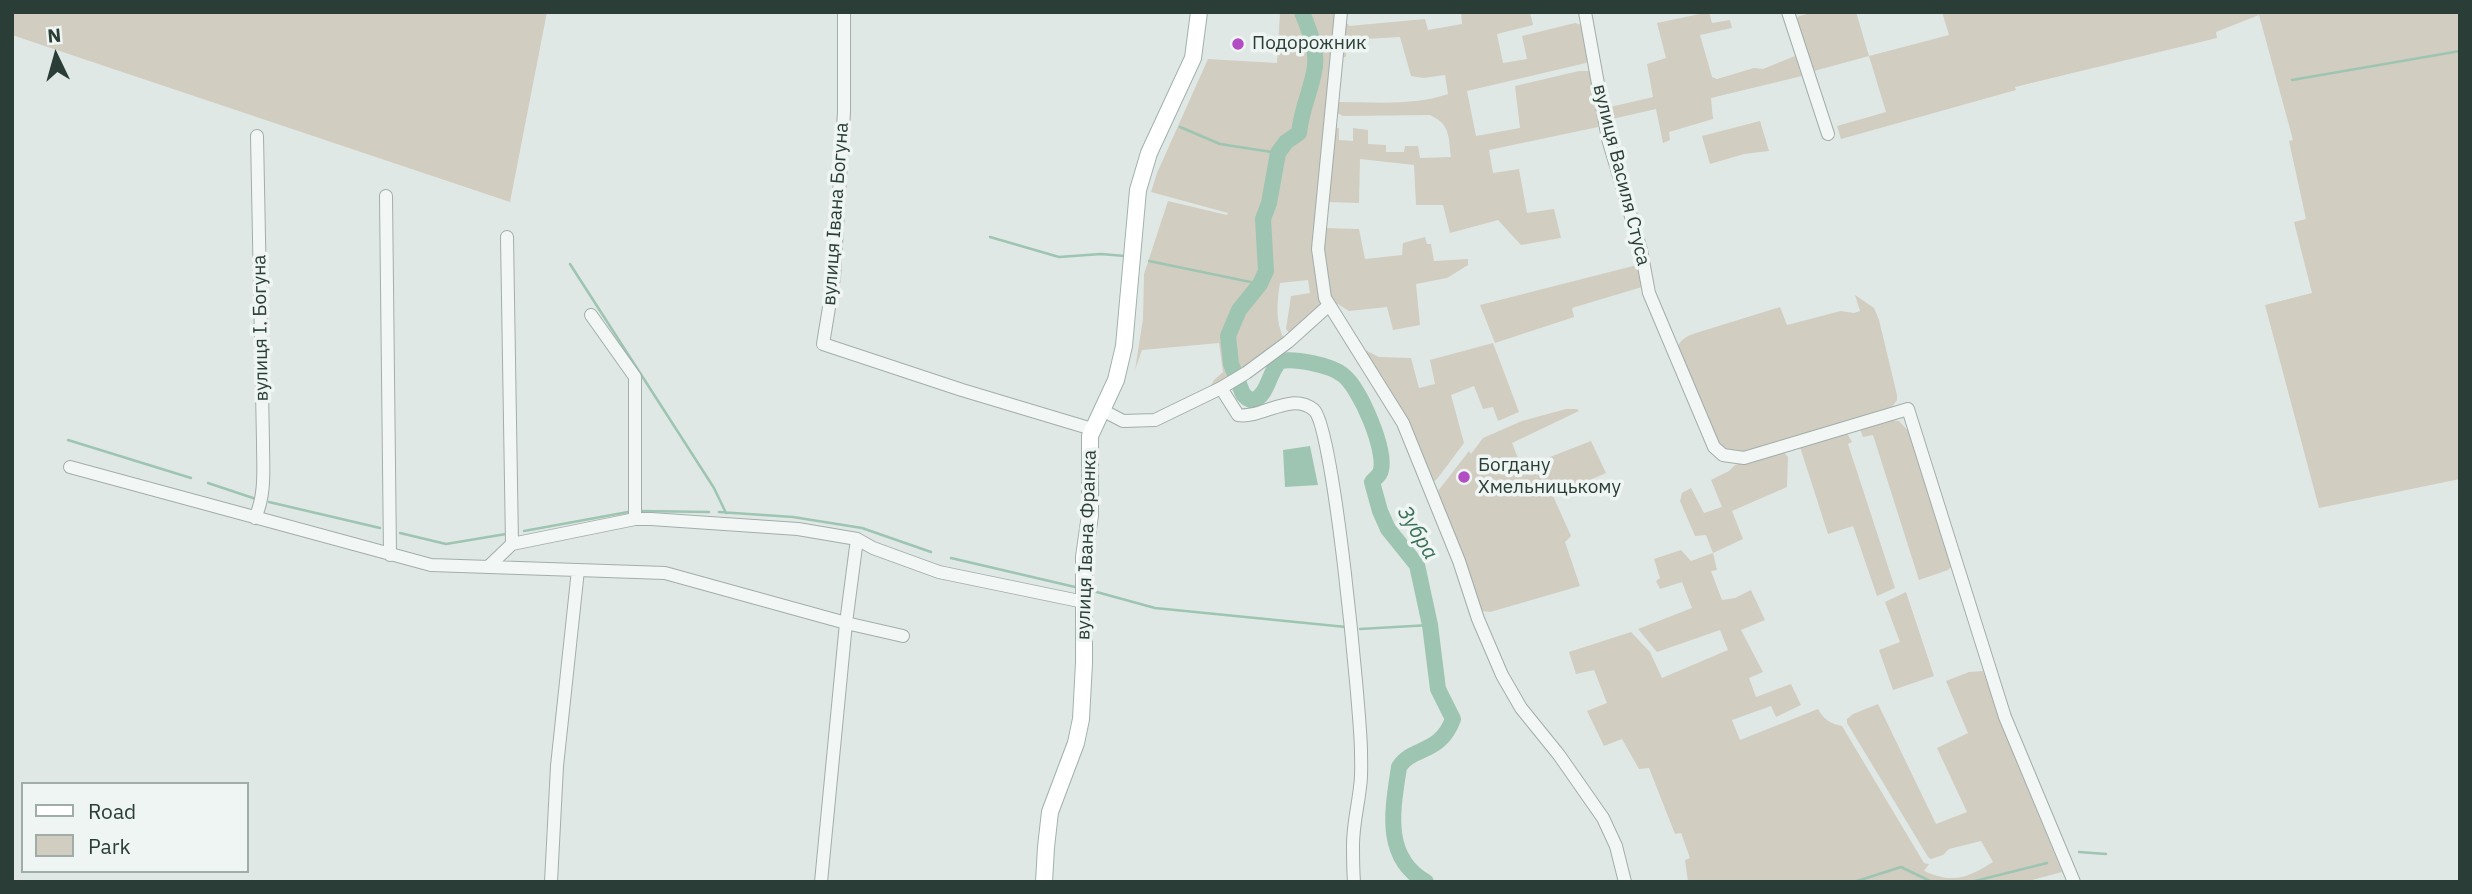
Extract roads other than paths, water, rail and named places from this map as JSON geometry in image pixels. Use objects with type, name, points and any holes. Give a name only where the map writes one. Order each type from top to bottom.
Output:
[{"type":"main road","name":"вулиця Івана Франка","points":[[1044,882],[1051,812],[1076,743],[1081,719],[1084,557],[1090,516],[1089,450],[1093,429],[1116,380],[1124,346],[1138,190],[1149,153],[1193,58],[1199,12]]},
{"type":"street","name":"вулиця Івана Богуна","points":[[844,12],[844,112],[834,277],[823,344],[962,390],[1093,429]]},
{"type":"street","points":[[1342,12],[1318,249],[1322,287],[1328,306],[1403,423],[1502,675],[1521,708],[1559,755],[1603,818],[1616,846],[1625,882]]},
{"type":"street","name":"вулиця Василя Стуса","points":[[1585,12],[1608,139],[1641,250],[1649,293],[1714,447],[1731,458],[1744,458],[1908,409],[2006,717],[2074,882]]},
{"type":"street","points":[[1788,12],[1828,134]]},
{"type":"street","name":"вулиця І. Богуна","points":[[255,518],[261,504],[263,455],[257,136]]},
{"type":"street","points":[[386,196],[390,555]]},
{"type":"street","points":[[507,237],[512,544]]},
{"type":"street","points":[[1102,410],[1123,421],[1155,420],[1247,373],[1288,342],[1328,306]]},
{"type":"street","points":[[591,315],[635,377],[635,519]]},
{"type":"street","points":[[1226,386],[1238,415],[1253,416],[1294,404],[1304,405],[1317,414],[1334,482],[1361,745],[1360,788],[1353,843],[1354,882]]},
{"type":"street","points":[[70,467],[431,565],[665,573],[903,636]]},
{"type":"street","points":[[488,567],[512,544],[635,519],[797,529],[857,539],[873,548],[939,572],[1084,602]]},
{"type":"street","points":[[821,882],[846,623],[857,539]]},
{"type":"street","points":[[551,882],[557,766],[578,569]]},
{"type":"waterway","name":"Зубра","points":[[1302,12],[1314,49],[1314,72],[1299,133],[1286,142],[1278,153],[1269,203],[1263,219],[1266,271],[1260,284],[1239,310],[1228,336],[1231,364],[1243,394],[1253,401],[1262,393],[1280,361],[1303,361],[1337,371],[1357,392],[1376,434],[1382,460],[1379,475],[1372,482],[1388,529],[1417,565],[1430,625],[1438,689],[1453,719],[1441,739],[1411,756],[1399,767],[1393,815],[1397,845],[1402,859],[1412,872],[1426,882]]},
{"type":"waterway","points":[[2292,80],[2460,51]]},
{"type":"waterway","points":[[1180,127],[1220,144],[1278,153]]},
{"type":"waterway","points":[[990,237],[1059,257],[1101,254],[1125,256]]},
{"type":"waterway","points":[[1149,261],[1260,284]]},
{"type":"waterway","points":[[570,264],[714,488],[726,513]]},
{"type":"waterway","points":[[68,440],[191,478]]},
{"type":"waterway","points":[[208,483],[256,499]]},
{"type":"waterway","points":[[269,502],[380,528]]},
{"type":"waterway","points":[[640,511],[709,512]]},
{"type":"waterway","points":[[524,531],[628,512]]},
{"type":"waterway","points":[[719,512],[793,517],[862,528],[931,552]]},
{"type":"waterway","points":[[400,533],[446,544],[506,534]]},
{"type":"waterway","points":[[951,558],[1075,587]]},
{"type":"waterway","points":[[1093,591],[1155,608],[1346,627]]},
{"type":"waterway","points":[[1360,629],[1430,625]]},
{"type":"waterway","points":[[2079,852],[2106,854]]},
{"type":"waterway","points":[[1971,882],[2047,863]]},
{"type":"waterway","points":[[1854,882],[1901,867],[1932,882]]},
{"type":"place","name":"Подорожник","points":[[1238,44]]},
{"type":"place","name":"Богдану Хмельницькому","points":[[1464,477]]}]
